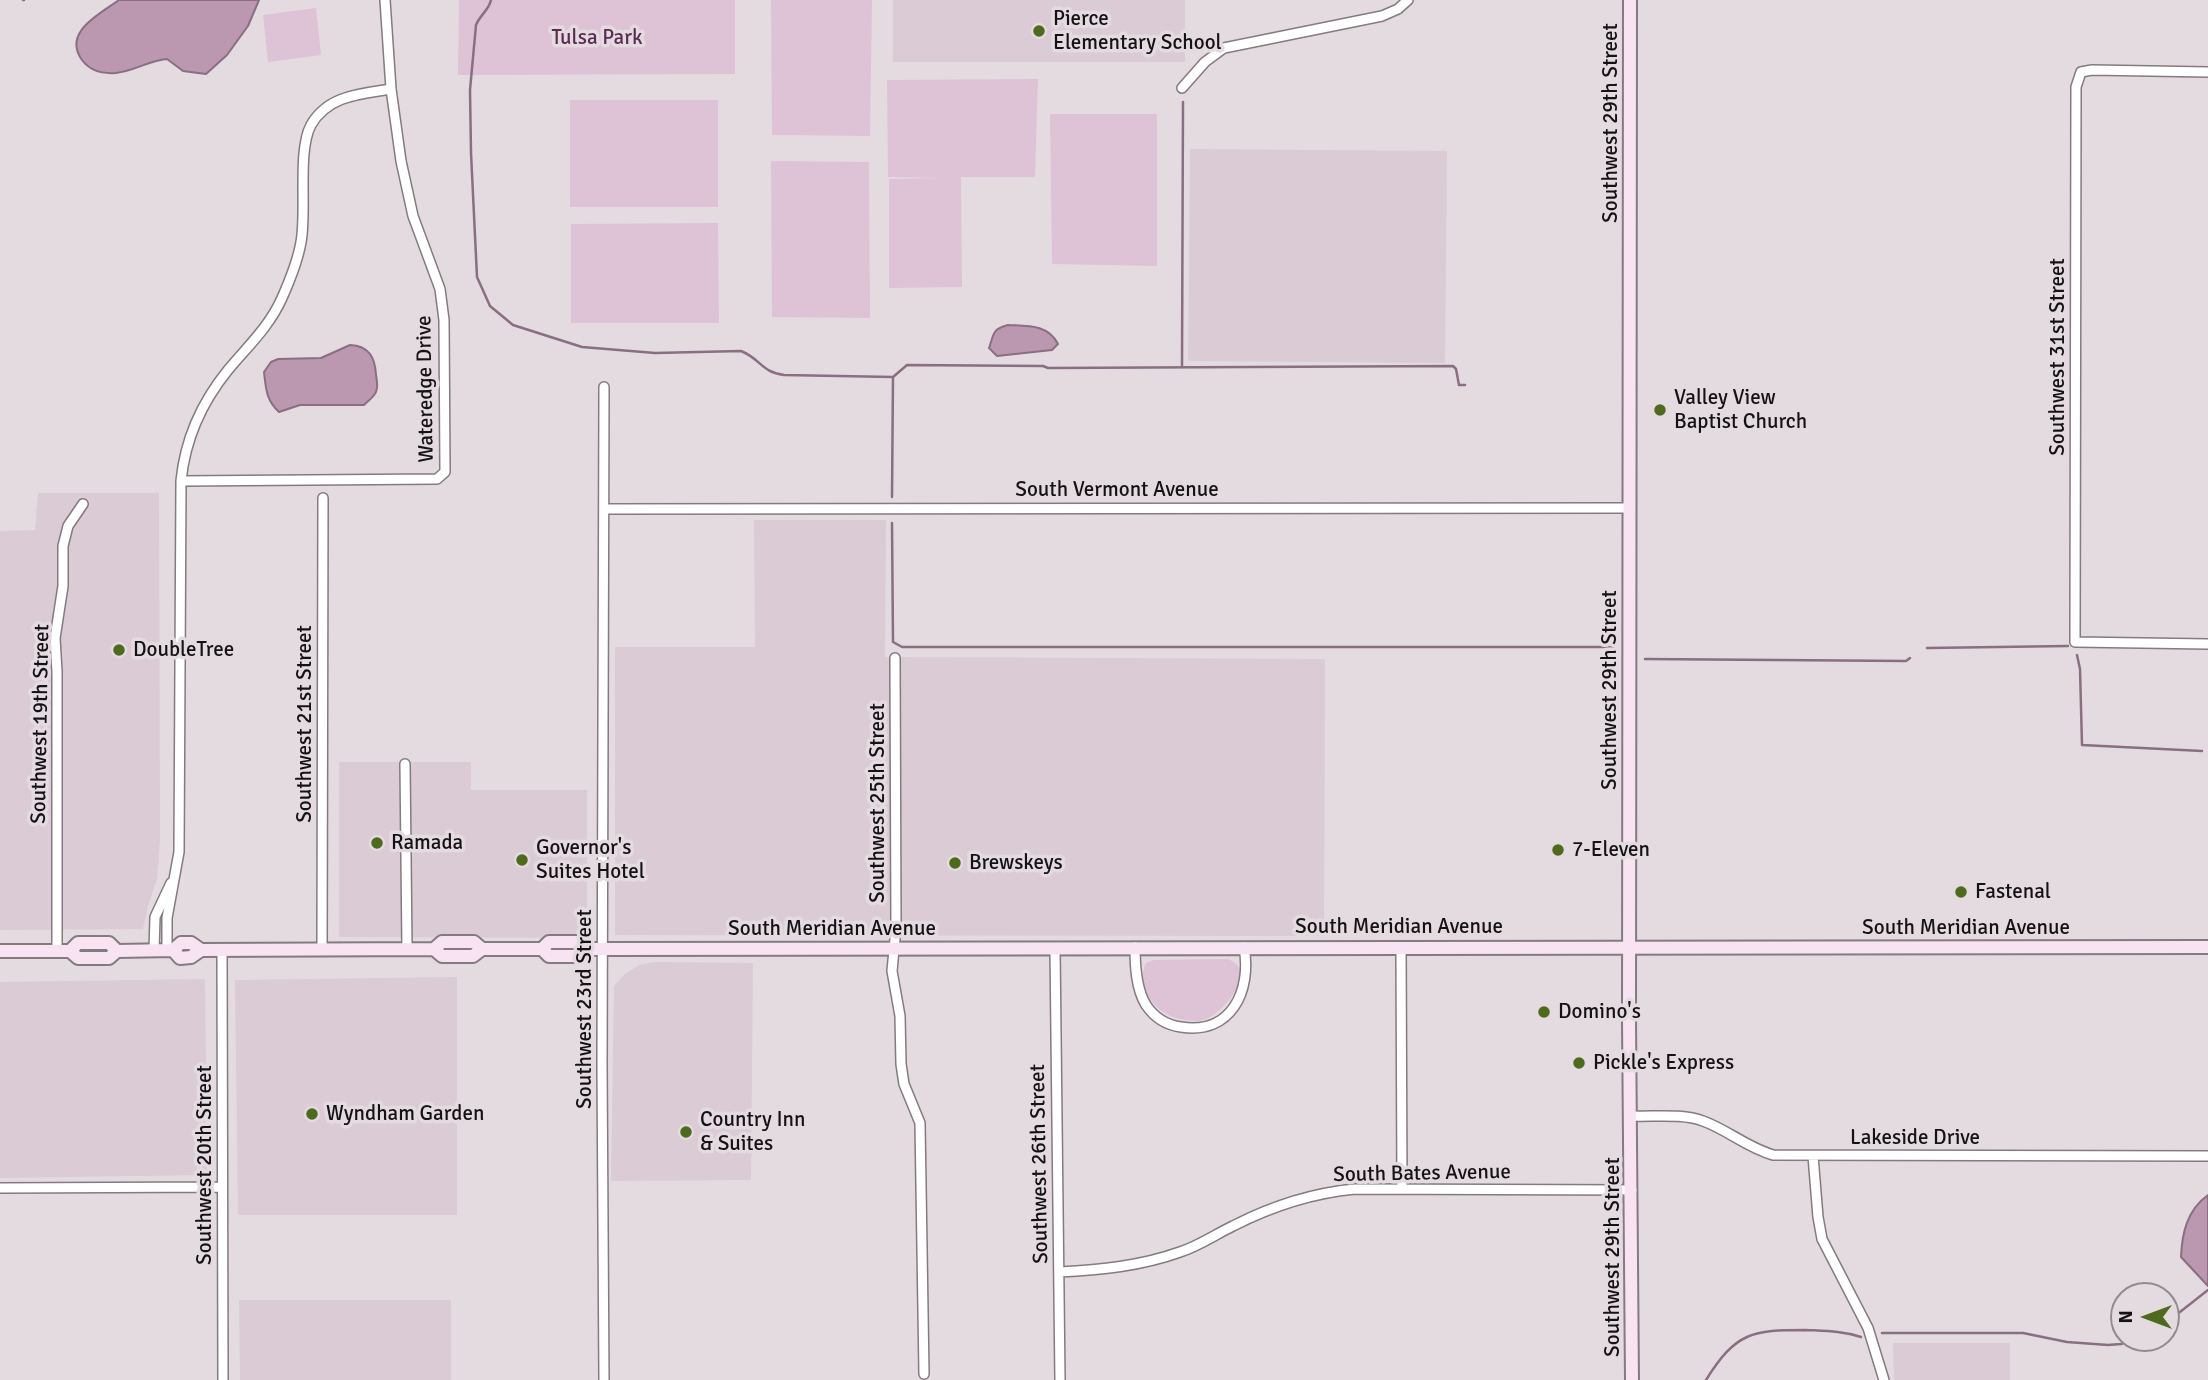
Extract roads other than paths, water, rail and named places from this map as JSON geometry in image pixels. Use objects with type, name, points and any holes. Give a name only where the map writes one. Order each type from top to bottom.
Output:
[{"type":"main road","name":"Southwest 29th Street","points":[[1630,0],[1629,947],[1632,1380]]},
{"type":"main road","name":"South Meridian Avenue","points":[[0,951],[63,951],[78,958],[109,958],[117,951],[164,950],[180,958],[191,957],[201,950],[434,950],[442,957],[473,957],[482,949],[542,949],[549,956],[580,956],[596,949],[2208,947]]},
{"type":"street","name":"Wateredge Drive","points":[[181,481],[437,479],[445,472],[444,320],[440,289],[407,193],[391,89],[385,0]]},
{"type":"street","points":[[1182,88],[1187,75],[1224,48],[1382,16],[1398,9],[1408,0]]},
{"type":"street","name":"Southwest 31st Street","points":[[2208,72],[2092,70],[2081,72],[2076,87],[2075,642],[2208,644]]},
{"type":"street","points":[[164,950],[179,852],[181,481],[187,446],[194,425],[219,382],[270,323],[293,269],[301,242],[305,161],[311,125],[330,104],[344,97],[391,89]]},
{"type":"street","name":"Southwest 23rd Street","points":[[604,387],[596,949],[604,1380]]},
{"type":"street","name":"Southwest 21st Street","points":[[322,950],[323,498]]},
{"type":"street","name":"Southwest 19th Street","points":[[63,951],[55,638],[63,586],[63,546],[68,526],[83,504]]},
{"type":"street","name":"South Vermont Avenue","points":[[604,509],[1630,508]]},
{"type":"street","name":"Southwest 25th Street","points":[[895,658],[896,928],[892,971],[900,1016],[904,1084],[920,1123],[924,1374]]},
{"type":"street","points":[[405,764],[407,950]]},
{"type":"street","points":[[1135,947],[1137,977],[1144,1003],[1155,1017],[1176,1027],[1198,1030],[1225,1019],[1240,998],[1246,969],[1244,947]]},
{"type":"street","points":[[1401,947],[1402,1189]]},
{"type":"street","name":"Southwest 26th Street","points":[[1055,948],[1060,1380]]},
{"type":"street","name":"Southwest 20th Street","points":[[222,950],[223,1380]]},
{"type":"street","name":"Lakeside Drive","points":[[1631,1116],[1683,1117],[1702,1121],[1753,1149],[1773,1155],[2208,1156]]},
{"type":"street","points":[[1813,1156],[1822,1239],[1868,1328],[1884,1380]]},
{"type":"street","points":[[0,1188],[221,1186]]},
{"type":"street","name":"South Bates Avenue","points":[[1059,1272],[1103,1270],[1184,1252],[1236,1224],[1321,1192],[1355,1189],[1632,1190]]},
{"type":"waterway","points":[[491,0],[476,25],[470,90],[477,277],[490,306],[513,325],[582,347],[655,353],[741,351],[770,371],[784,375],[893,377],[907,365],[1048,368],[1453,366],[1459,385],[1465,385]]},
{"type":"waterway","points":[[1182,367],[1183,102]]},
{"type":"waterway","points":[[892,497],[893,377]]},
{"type":"waterway","points":[[892,523],[893,642],[902,647],[1614,647]]},
{"type":"waterway","points":[[1927,648],[2068,646]]},
{"type":"waterway","points":[[2077,655],[2080,669],[2082,745],[2202,751]]},
{"type":"waterway","points":[[1645,659],[1906,661],[1910,658]]},
{"type":"waterway","points":[[2180,1312],[2208,1290]]},
{"type":"waterway","points":[[1706,1380],[1737,1343],[1759,1333],[1806,1330],[1841,1332],[1861,1337]]},
{"type":"waterway","points":[[1882,1333],[2023,1333],[2067,1342],[2110,1345]]},
{"type":"place","name":"Pierce Elementary School","points":[[1039,31]]},
{"type":"place","name":"Valley View Baptist Church","points":[[1660,410]]},
{"type":"place","name":"DoubleTree","points":[[119,650]]},
{"type":"place","name":"Ramada","points":[[377,843]]},
{"type":"place","name":"7-Eleven","points":[[1558,850]]},
{"type":"place","name":"Governor's Suites Hotel","points":[[522,860]]},
{"type":"place","name":"Brewskeys","points":[[955,863]]},
{"type":"place","name":"Fastenal","points":[[1961,892]]},
{"type":"place","name":"Domino's","points":[[1544,1012]]},
{"type":"place","name":"Pickle's Express","points":[[1579,1063]]},
{"type":"place","name":"Wyndham Garden","points":[[312,1114]]},
{"type":"place","name":"Country Inn & Suites","points":[[686,1132]]},
{"type":"park label","name":"Tulsa Park","points":[[597,38]]}]
